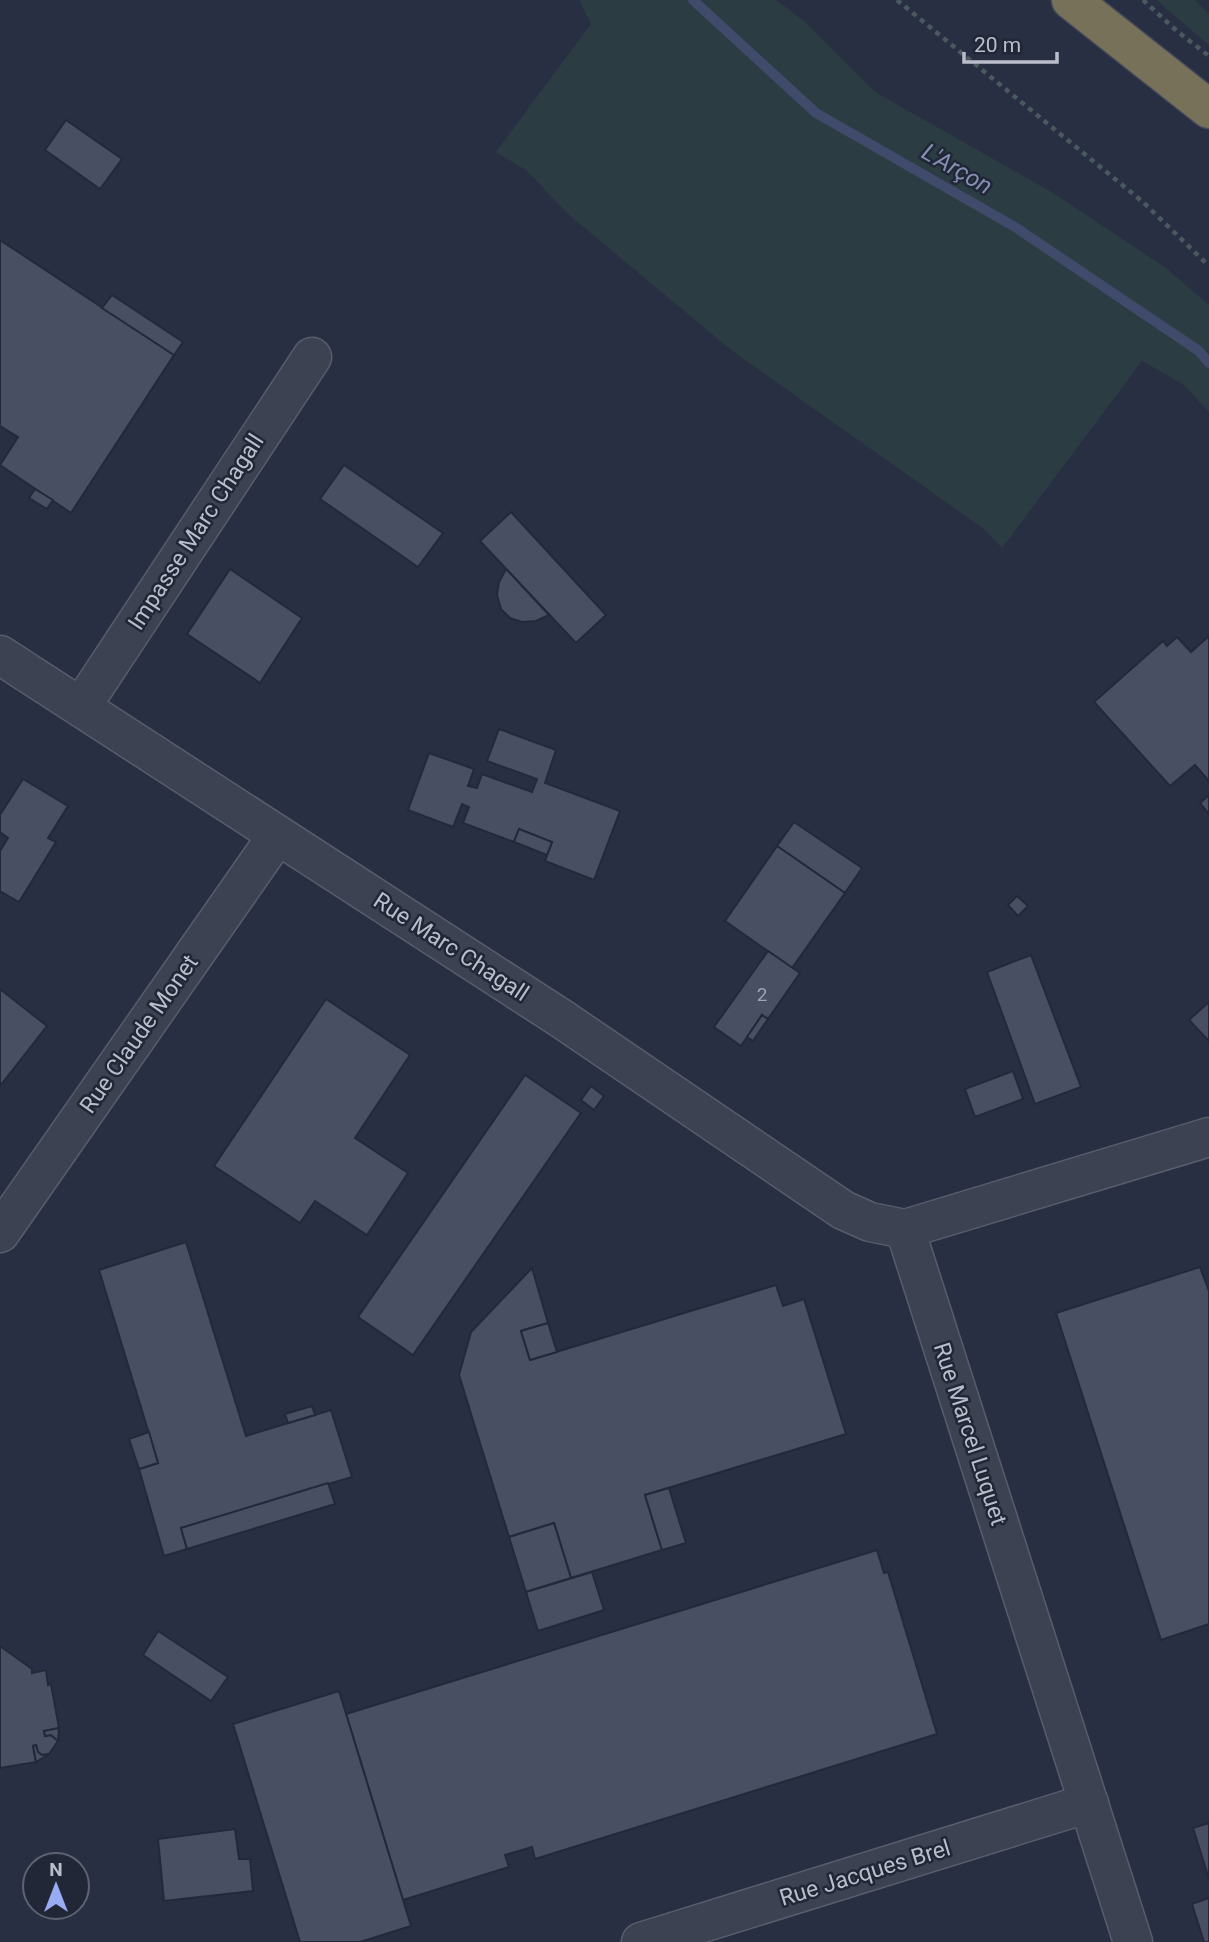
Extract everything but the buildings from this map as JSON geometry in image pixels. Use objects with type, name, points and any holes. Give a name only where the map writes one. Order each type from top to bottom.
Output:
[{"type":"highway","points":[[1071,0],[1209,109]]},
{"type":"street","name":"Impasse Marc Chagall","points":[[81,707],[312,357]]},
{"type":"street","name":"Rue Marc Chagall","points":[[0,655],[562,1019],[843,1210],[870,1222],[905,1229]]},
{"type":"street","name":"Rue Claude Monet","points":[[0,1233],[277,836]]},
{"type":"street","points":[[905,1229],[1209,1137]]},
{"type":"street","name":"Rue Marcel Luquet","points":[[905,1229],[1133,1942]]},
{"type":"street","name":"Rue Jacques Brel","points":[[641,1942],[1088,1803]]},
{"type":"path","points":[[897,0],[1143,202],[1209,266]]},
{"type":"path","points":[[1143,0],[1209,56]]},
{"type":"shaded area","points":[[579,0],[776,0],[804,21],[875,92],[1050,191],[1166,268],[1209,305],[1209,412],[1184,385],[1142,361],[1002,548],[984,529],[731,350],[568,214],[527,171],[496,152],[591,24]]},
{"type":"shaded area","points":[[1156,0],[1195,0],[1209,14],[1209,45]]},
{"type":"waterway","name":"L'Arçon","points":[[693,0],[816,113],[1015,227],[1199,351],[1209,363]]}]
